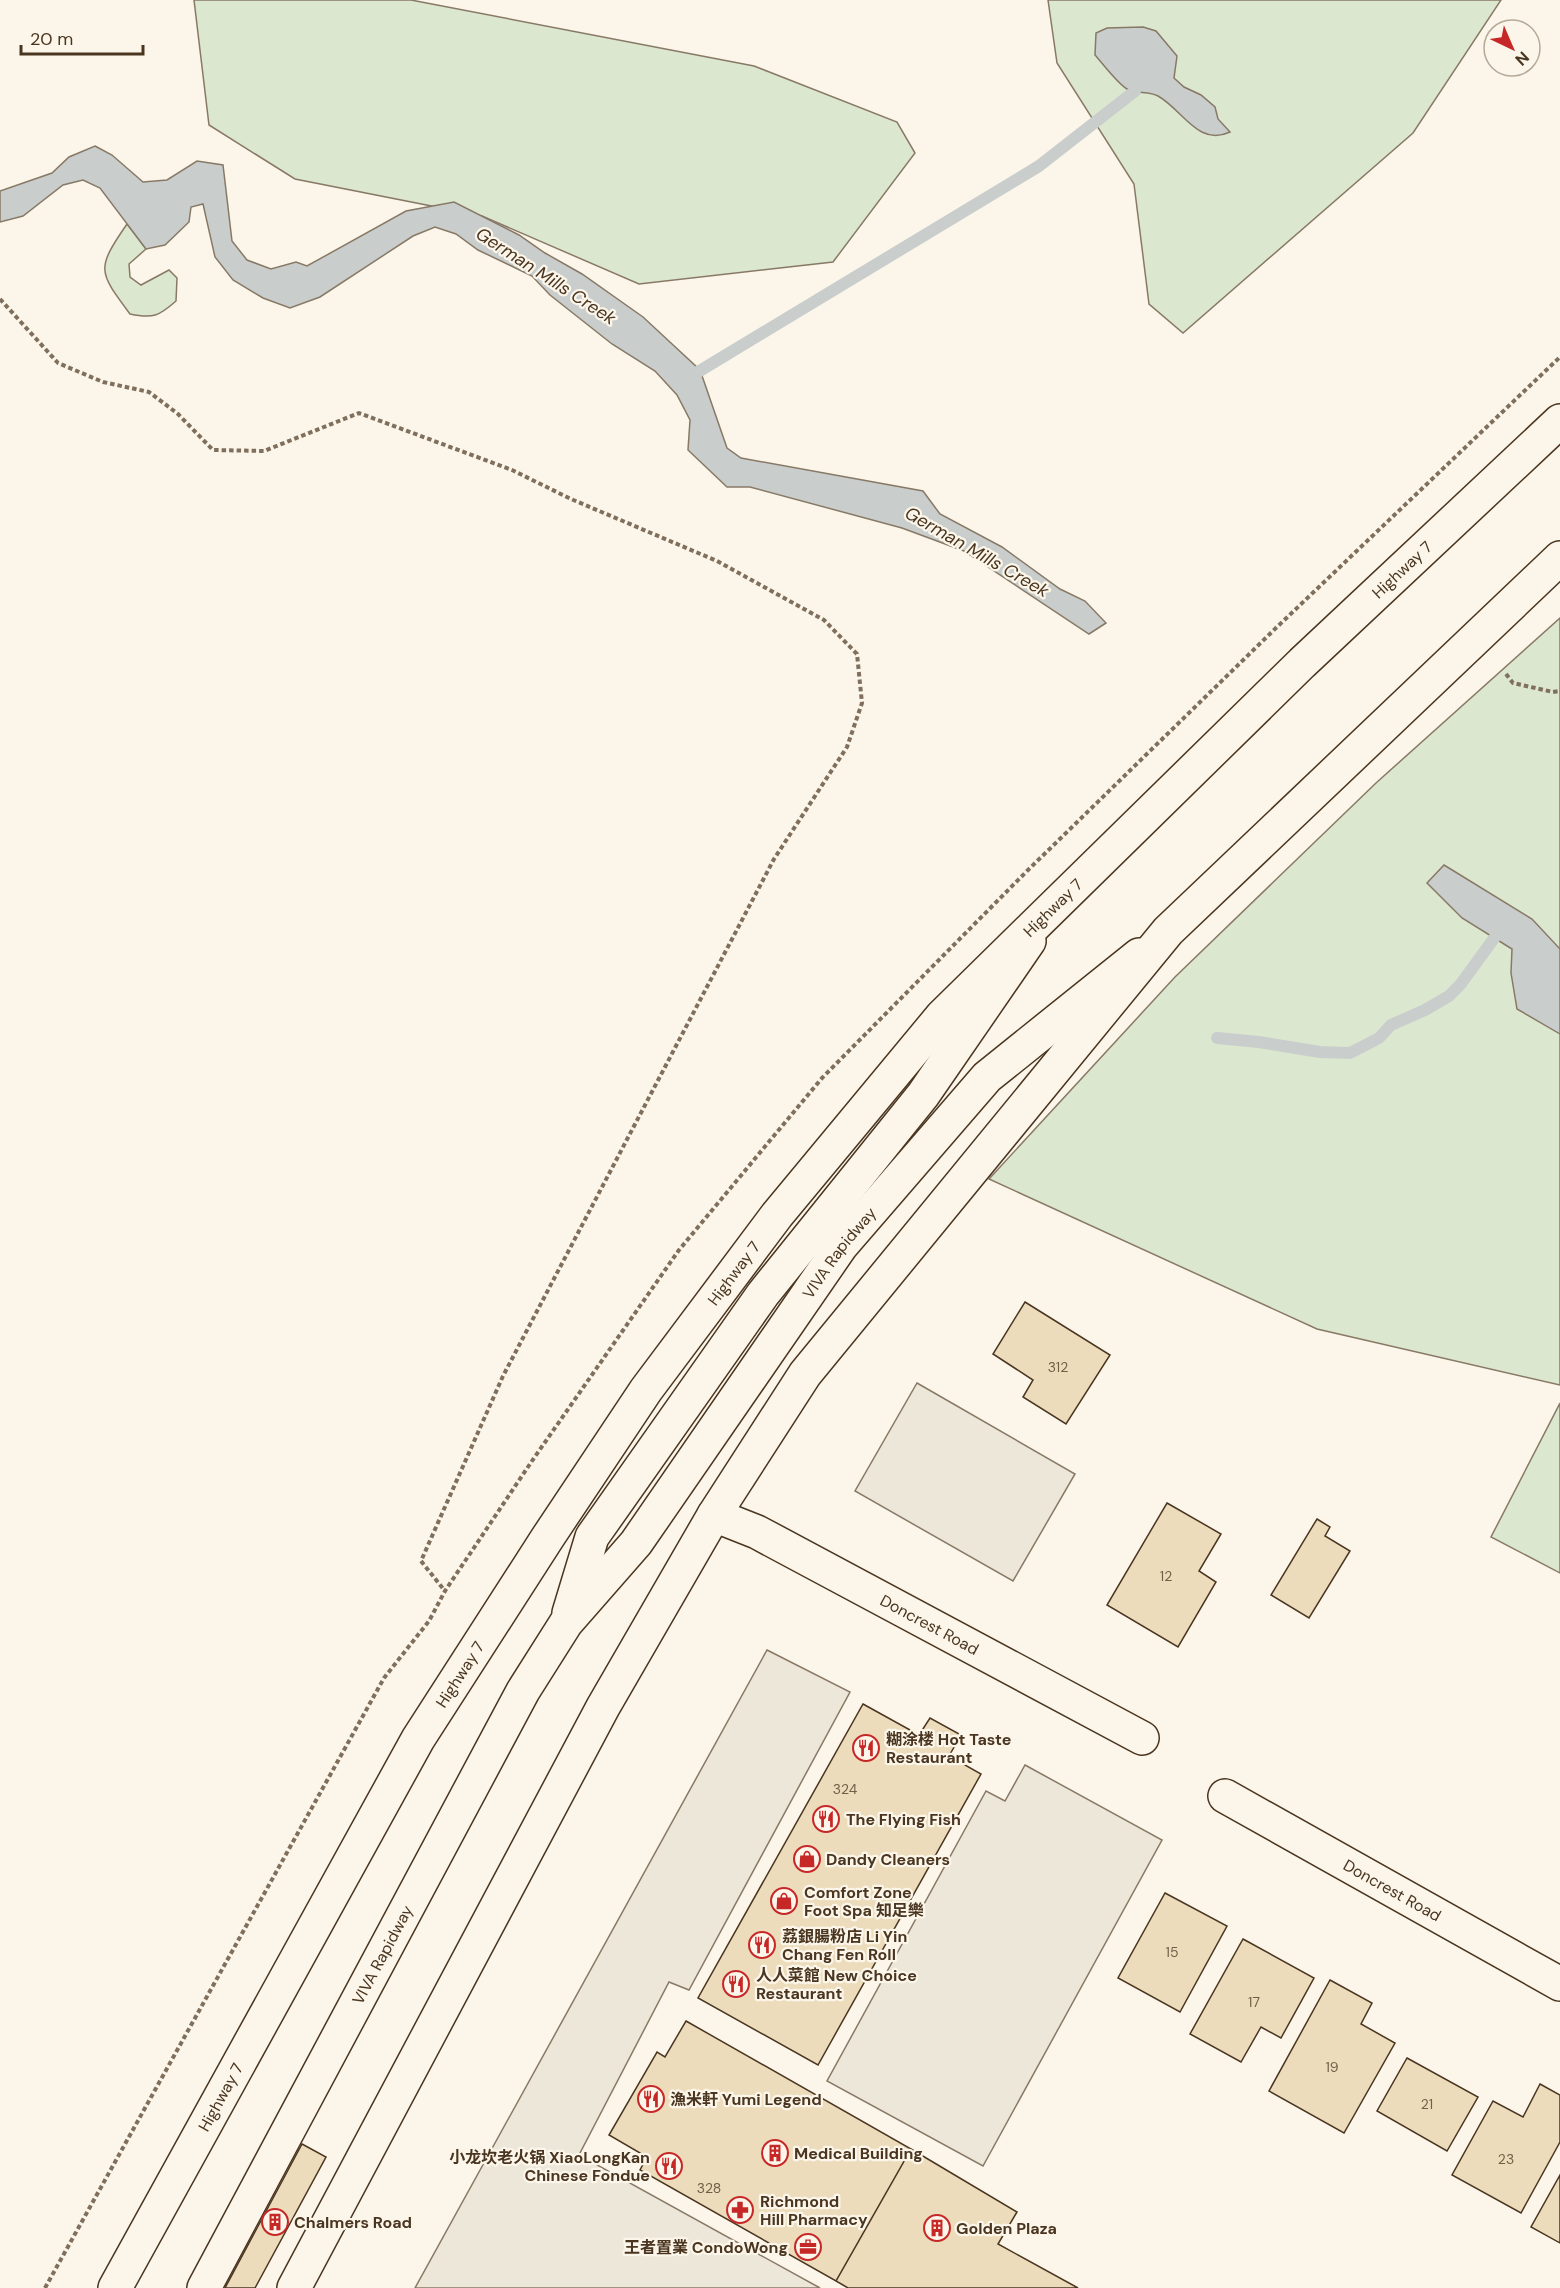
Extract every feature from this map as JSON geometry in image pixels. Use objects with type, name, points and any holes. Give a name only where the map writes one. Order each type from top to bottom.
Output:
[{"type":"main road","name":"Highway 7","points":[[115,2288],[418,1739],[646,1390],[777,1215],[942,1016],[1302,663],[1560,421]]},
{"type":"main road","points":[[294,2288],[603,1707],[714,1515],[806,1374],[1168,932],[1560,558]]},
{"type":"main road","name":"VIVA Rapidway","points":[[566,1623],[592,1537],[763,1294],[923,1095],[1055,903]]},
{"type":"main road","name":"VIVA Rapidway","points":[[204,2288],[523,1691],[566,1623],[636,1543],[841,1246],[979,1086],[987,1077],[1168,932]]},
{"type":"main road","name":"Doncrest Road","points":[[714,1515],[758,1532],[1142,1738]]},
{"type":"main road","name":"Doncrest Road","points":[[1225,1796],[1560,1984]]},
{"type":"path","points":[[0,299],[58,363],[104,382],[149,392],[178,414],[213,450],[264,451],[358,413],[512,470],[571,499],[717,561],[824,620],[857,654],[862,703],[846,747],[774,859],[503,1376],[421,1561],[445,1591]]},
{"type":"path","points":[[1506,674],[1514,683],[1553,692],[1560,691]]},
{"type":"path","points":[[45,2288],[384,1678],[429,1621]]},
{"type":"green space","points":[[194,0],[411,0],[754,66],[897,122],[915,153],[833,262],[639,284],[482,216],[295,179],[209,125]]},
{"type":"green space","points":[[1048,0],[1501,0],[1489,18],[1482,18],[1482,29],[1413,133],[1183,333],[1149,304],[1134,184],[1057,63]]},
{"type":"green space","points":[[127,224],[146,249],[129,264],[130,277],[141,285],[169,270],[177,278],[176,301],[155,315],[130,314],[107,278],[106,261]]},
{"type":"green space","points":[[1560,618],[1560,1385],[1317,1329],[989,1179],[1175,977],[1376,783]]},
{"type":"green space","points":[[1560,1403],[1560,1573],[1491,1537]]},
{"type":"shaded area","points":[[917,1383],[1075,1474],[1013,1581],[855,1491]]},
{"type":"shaded area","points":[[767,1650],[850,1692],[689,1990],[669,1982],[579,2155],[820,2288],[415,2288]]},
{"type":"shaded area","points":[[1025,1765],[1162,1840],[983,2166],[827,2081],[986,1791],[1005,1801]]},
{"type":"water","points":[[1143,27],[1156,31],[1177,56],[1174,78],[1215,107],[1218,119],[1230,132],[1209,135],[1200,131],[1158,96],[1130,91],[1123,86],[1095,55],[1096,33],[1107,28]]},
{"type":"water","name":"German Mills Creek","points":[[95,146],[112,155],[143,182],[167,180],[197,161],[223,165],[232,241],[247,260],[271,269],[296,262],[307,266],[406,211],[454,202],[519,235],[582,274],[643,317],[700,370],[727,448],[741,458],[923,491],[940,514],[1002,547],[1060,589],[1085,601],[1106,623],[1089,634],[964,551],[902,528],[750,487],[727,487],[688,450],[690,420],[677,395],[655,371],[612,344],[550,295],[532,276],[478,250],[456,234],[435,227],[413,236],[320,297],[290,308],[263,298],[233,280],[215,257],[203,204],[191,207],[189,222],[165,245],[146,249],[100,188],[83,180],[63,185],[23,216],[0,222],[0,191],[52,173],[69,157]]},
{"type":"water","points":[[1444,865],[1532,919],[1560,949],[1560,1034],[1517,1009],[1511,973],[1512,949],[1462,918],[1427,883]]},
{"type":"building","points":[[1025,1302],[1110,1355],[1066,1424],[1023,1397],[1033,1380],[993,1354]]},
{"type":"building","points":[[1167,1503],[1221,1534],[1199,1571],[1216,1582],[1178,1647],[1107,1605]]},
{"type":"building","points":[[1317,1519],[1330,1527],[1325,1536],[1350,1551],[1309,1618],[1271,1595]]},
{"type":"building","points":[[863,1704],[919,1735],[930,1718],[961,1735],[949,1756],[981,1774],[818,2065],[698,1998]]},
{"type":"building","points":[[1165,1893],[1227,1926],[1180,2012],[1118,1978]]},
{"type":"building","points":[[1243,1939],[1314,1978],[1281,2038],[1261,2027],[1241,2062],[1190,2034]]},
{"type":"building","points":[[1330,1980],[1372,2003],[1361,2024],[1395,2043],[1344,2133],[1269,2091]]},
{"type":"building","name":"Medical Building","points":[[686,2021],[911,2149],[836,2281],[640,2170],[647,2157],[609,2135],[657,2052],[665,2057]]},
{"type":"building","points":[[1407,2058],[1478,2097],[1447,2151],[1377,2111]]},
{"type":"building","points":[[1540,2084],[1560,2095],[1560,2142],[1521,2213],[1452,2175],[1493,2101],[1523,2117]]},
{"type":"building","name":"Chalmers Road","points":[[302,2144],[326,2157],[255,2288],[225,2288]]},
{"type":"building","name":"Golden Plaza","points":[[911,2149],[1017,2212],[998,2244],[1078,2288],[848,2288],[836,2281]]},
{"type":"building","points":[[1560,2175],[1560,2243],[1531,2227]]},
{"type":"waterway","points":[[688,378],[1039,166],[1135,91]]},
{"type":"waterway","points":[[1217,1038],[1320,1052],[1350,1053],[1379,1038],[1391,1025],[1449,996],[1460,985],[1503,926]]},
{"type":"place","name":"糊涂楼 Hot Taste Restaurant","points":[[866,1748]]},
{"type":"place","name":"The Flying Fish","points":[[826,1819]]},
{"type":"place","name":"Dandy Cleaners","points":[[807,1859]]},
{"type":"place","name":"Comfort Zone Foot Spa 知足樂","points":[[784,1901]]},
{"type":"place","name":"荔銀腸粉店 Li Yin Chang Fen Roll","points":[[762,1945]]},
{"type":"place","name":"人人菜館 New Choice Restaurant","points":[[736,1984]]},
{"type":"place","name":"漁米軒 Yumi Legend","points":[[651,2099]]},
{"type":"place","name":"Medical Building","points":[[775,2153]]},
{"type":"place","name":"小龙坎老火锅 XiaoLongKan Chinese Fondue","points":[[669,2166]]},
{"type":"place","name":"Richmond Hill Pharmacy","points":[[740,2210]]},
{"type":"place","name":"Chalmers Road","points":[[275,2222]]},
{"type":"place","name":"Golden Plaza","points":[[937,2228]]},
{"type":"place","name":"王者置業 CondoWong","points":[[808,2247]]}]
